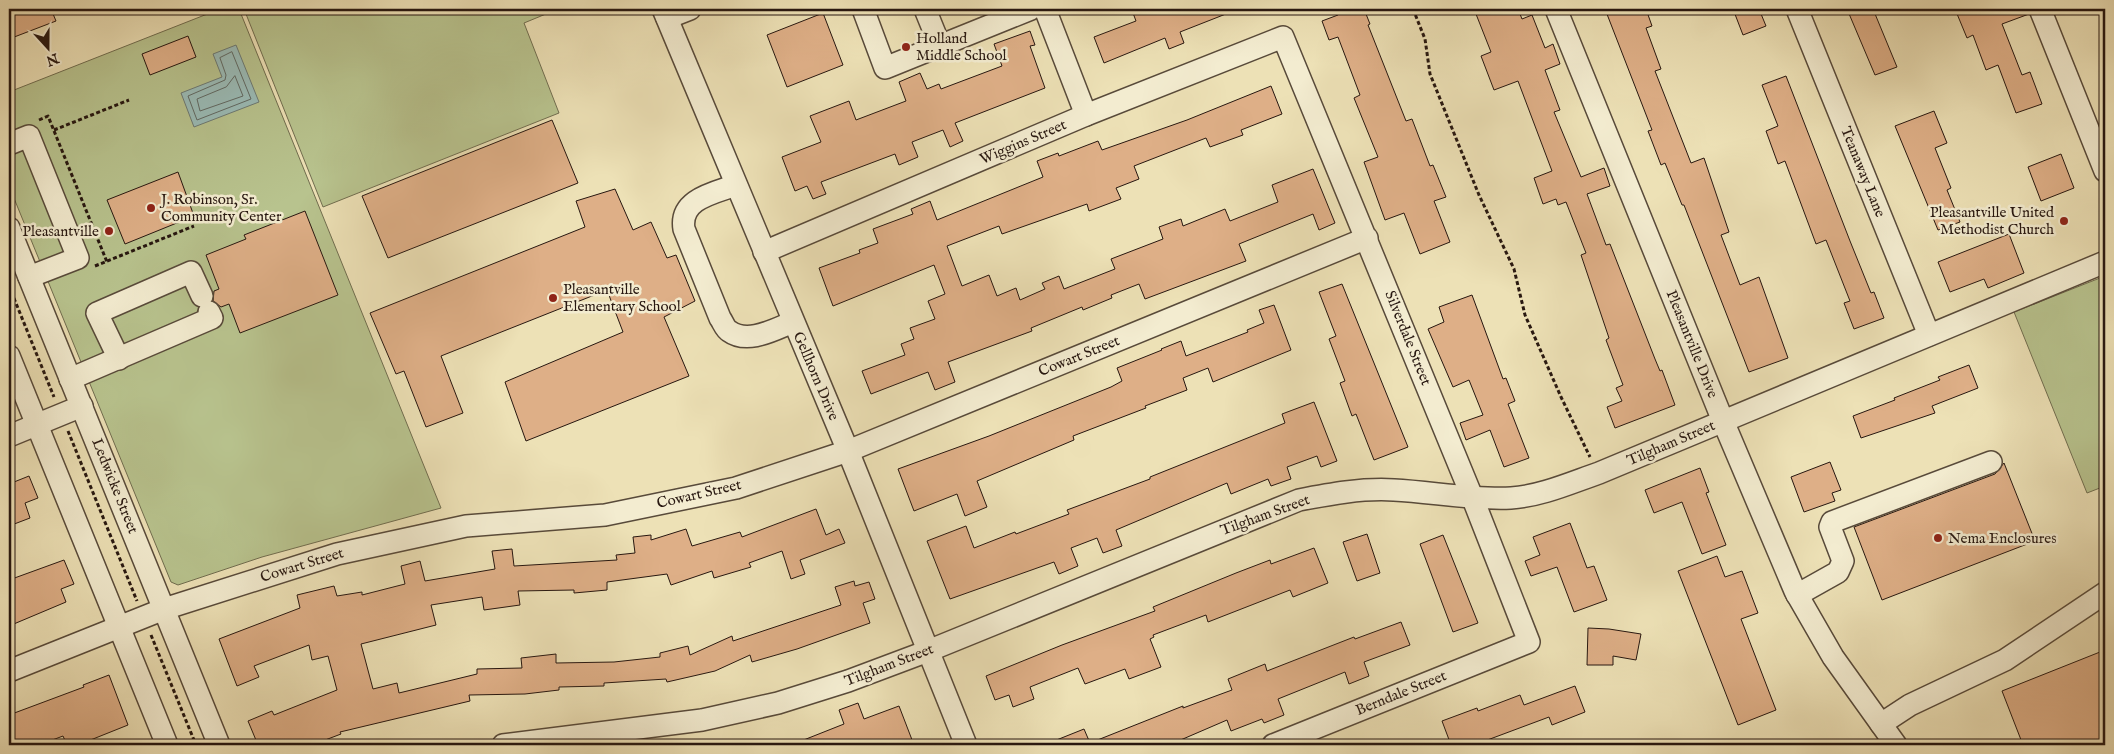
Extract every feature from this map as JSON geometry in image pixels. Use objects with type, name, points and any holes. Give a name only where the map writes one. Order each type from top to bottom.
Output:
[{"type":"street","points":[[665,13],[690,9]]},
{"type":"street","points":[[863,9],[885,68],[940,46],[984,18],[1032,9]]},
{"type":"street","points":[[925,9],[940,46]]},
{"type":"street","name":"Pleasantville Drive","points":[[1556,9],[1723,421],[1797,595],[1834,658],[1896,745]]},
{"type":"street","name":"Teanaway Lane","points":[[1797,9],[1929,335]]},
{"type":"street","points":[[2040,9],[2105,171]]},
{"type":"street","name":"Gellhorn Drive","points":[[665,13],[848,451],[966,745]]},
{"type":"street","points":[[1048,15],[1086,115]]},
{"type":"street","name":"Wiggins Street","points":[[764,252],[1086,115],[1283,37]]},
{"type":"street","name":"Silverdale Street","points":[[1283,37],[1473,499],[1528,642]]},
{"type":"street","points":[[9,144],[29,136],[78,258],[28,277]]},
{"type":"street","points":[[736,185],[700,198],[687,207],[682,220],[720,318],[728,331],[742,336],[756,336],[793,322]]},
{"type":"street","name":"Ledwicke Street","points":[[9,228],[219,745]]},
{"type":"street","name":"Cowart Street","points":[[9,671],[164,608],[337,554],[466,526],[605,515],[736,488],[848,451],[1367,238]]},
{"type":"street","name":"Tilgham Street","points":[[503,745],[702,720],[778,703],[848,681],[928,651],[1300,500],[1360,490],[1394,490],[1473,499],[1513,498],[1550,490],[1598,473],[2105,262]]},
{"type":"street","points":[[70,379],[119,358],[212,318],[191,272],[97,313],[119,358]]},
{"type":"street","points":[[9,356],[118,627],[168,745]]},
{"type":"street","points":[[9,436],[82,406]]},
{"type":"street","points":[[1797,595],[1838,572],[1843,562],[1830,527],[1832,522],[1990,462]]},
{"type":"street","points":[[1881,724],[1910,706],[2005,660],[2105,593]]},
{"type":"street","name":"Berndale Street","points":[[1273,745],[1528,642]]},
{"type":"path","points":[[1413,9],[1425,39],[1430,74],[1479,195],[1514,269],[1525,315],[1561,397],[1598,473]]},
{"type":"path","points":[[54,130],[129,100]]},
{"type":"path","points":[[91,268],[194,226]]},
{"type":"path","points":[[9,286],[196,745]]},
{"type":"green space","points":[[220,9],[239,9],[441,508],[262,557],[178,585],[171,582],[9,186],[9,92]]},
{"type":"green space","points":[[244,9],[558,9],[524,23],[559,113],[323,207]]},
{"type":"green space","points":[[2105,276],[2105,486],[2087,493],[2014,312]]},
{"type":"water","points":[[236,45],[259,102],[194,127],[181,93],[222,77],[213,54]]},
{"type":"building","points":[[9,9],[51,9],[56,21],[9,39]]},
{"type":"building","points":[[1143,9],[1236,10],[1180,32],[1184,43],[1169,49],[1165,38],[1104,63],[1094,37],[1136,21],[1133,13]]},
{"type":"building","points":[[1335,9],[1364,9],[1370,24],[1368,25],[1406,121],[1412,119],[1430,166],[1433,165],[1446,197],[1434,201],[1450,242],[1420,254],[1404,213],[1385,220],[1364,162],[1378,157],[1354,98],[1360,95],[1338,37],[1329,40],[1322,21],[1338,15]]},
{"type":"building","points":[[1474,9],[1518,9],[1522,19],[1532,15],[1545,48],[1553,44],[1560,64],[1545,70],[1560,110],[1554,112],[1581,177],[1604,168],[1610,186],[1587,194],[1606,245],[1610,244],[1675,405],[1615,428],[1607,407],[1622,401],[1616,388],[1623,385],[1606,340],[1609,338],[1581,255],[1586,253],[1566,202],[1558,205],[1556,199],[1543,204],[1534,178],[1552,171],[1518,81],[1494,90],[1481,56],[1491,52]]},
{"type":"building","points":[[1605,9],[1646,9],[1652,26],[1646,28],[1661,69],[1655,71],[1691,163],[1704,158],[1729,232],[1721,235],[1740,285],[1759,277],[1788,358],[1749,372],[1684,205],[1682,205],[1665,163],[1661,165],[1648,131],[1652,130]]},
{"type":"building","points":[[1733,9],[1759,9],[1766,26],[1743,35]]},
{"type":"building","points":[[1847,9],[1873,9],[1897,67],[1875,75]]},
{"type":"building","points":[[1955,9],[2028,9],[2029,14],[2002,24],[2022,75],[2030,72],[2042,104],[2016,113],[1998,65],[1986,70],[1973,35],[1967,38]]},
{"type":"building","points":[[823,13],[843,65],[787,87],[767,35]]},
{"type":"building","points":[[1030,31],[1035,45],[1030,46],[1045,88],[955,123],[963,141],[950,147],[943,130],[912,142],[918,157],[899,165],[895,154],[821,182],[826,194],[813,199],[807,186],[795,191],[782,157],[821,142],[810,116],[849,101],[856,120],[906,101],[899,82],[920,73],[927,89],[939,84],[941,89],[1002,66],[994,44]]},
{"type":"building","points":[[188,36],[196,57],[150,75],[142,54]]},
{"type":"building","points":[[1786,76],[1871,293],[1874,292],[1884,318],[1854,329],[1844,303],[1850,301],[1826,240],[1816,244],[1785,161],[1778,164],[1766,131],[1778,126],[1762,85]]},
{"type":"building","points":[[1271,86],[1282,114],[1241,130],[1243,135],[1210,147],[1206,138],[1134,166],[1139,179],[1116,188],[1121,199],[1089,211],[1087,204],[1002,234],[999,226],[947,246],[962,286],[989,275],[997,296],[1016,288],[1020,300],[1045,289],[1042,283],[1059,276],[1064,289],[1115,269],[1111,259],[1163,239],[1159,227],[1181,219],[1183,226],[1225,209],[1230,221],[1278,202],[1272,185],[1313,169],[1335,223],[1319,230],[1313,214],[1239,244],[1246,261],[1145,299],[1139,284],[1111,295],[1112,298],[1083,310],[1082,307],[1031,328],[1032,331],[948,362],[955,382],[935,390],[928,372],[871,394],[862,371],[905,355],[901,344],[914,339],[910,328],[935,319],[928,301],[945,294],[934,265],[833,306],[819,268],[860,253],[859,250],[878,243],[873,229],[913,214],[911,209],[930,201],[937,220],[1043,177],[1037,161],[1058,153],[1059,156],[1098,141],[1102,150],[1187,120]]},
{"type":"building","points":[[1934,111],[1947,143],[1935,148],[1951,188],[1947,190],[1960,222],[1938,230],[1895,126]]},
{"type":"building","points":[[552,120],[578,183],[388,258],[362,196]]},
{"type":"building","points":[[2061,154],[2074,188],[2041,201],[2028,167]]},
{"type":"building","name":"J. Robinson, Sr. Community Center","points":[[178,172],[194,216],[125,244],[107,200]]},
{"type":"building","points":[[615,189],[633,230],[651,222],[667,258],[676,255],[695,301],[664,317],[689,376],[526,441],[505,382],[623,332],[607,290],[441,356],[463,413],[426,427],[404,371],[396,374],[370,313],[585,227],[576,201]]},
{"type":"building","points":[[305,211],[338,295],[240,333],[229,304],[221,307],[213,301],[214,291],[219,289],[206,255],[246,239],[244,235]]},
{"type":"building","points":[[2009,234],[2024,273],[1988,288],[1984,279],[1950,292],[1938,262]]},
{"type":"building","points":[[1342,284],[1408,447],[1374,460],[1356,414],[1352,416],[1340,383],[1345,381],[1329,339],[1336,336],[1319,292]]},
{"type":"building","points":[[1472,295],[1503,379],[1506,378],[1515,401],[1508,404],[1529,458],[1504,467],[1490,430],[1466,440],[1460,423],[1483,415],[1469,380],[1453,387],[1428,329],[1444,322],[1439,307]]},
{"type":"building","points":[[1274,305],[1291,350],[1213,382],[1208,368],[1183,378],[1187,390],[1073,436],[1074,440],[977,481],[987,507],[965,516],[957,494],[914,511],[898,469],[989,436],[1111,387],[1122,381],[1117,368],[1181,341],[1186,356],[1248,332],[1247,330],[1264,323],[1259,310]]},
{"type":"building","points":[[1969,365],[1978,388],[1932,406],[1935,413],[1861,438],[1853,416],[1895,400],[1894,398],[1940,380],[1938,377]]},
{"type":"building","points":[[1314,402],[1337,461],[1321,467],[1317,456],[1287,467],[1291,479],[1271,486],[1268,479],[1231,494],[1227,483],[1116,530],[1122,546],[1103,553],[1097,538],[1071,548],[1078,566],[1059,574],[1054,562],[950,599],[927,541],[966,526],[974,548],[1015,532],[1016,534],[1069,514],[1067,510],[1150,479],[1150,477],[1285,423],[1282,414]]},
{"type":"building","points":[[1830,462],[1841,490],[1832,493],[1835,501],[1804,512],[1791,477]]},
{"type":"building","points":[[2004,463],[2035,541],[1882,600],[1854,527],[1995,474]]},
{"type":"building","points":[[1700,468],[1709,492],[1706,493],[1726,545],[1702,554],[1682,502],[1654,513],[1645,490]]},
{"type":"building","points":[[29,476],[38,498],[25,503],[30,518],[9,526],[9,484]]},
{"type":"building","points":[[816,509],[826,535],[839,529],[845,543],[800,560],[805,574],[791,579],[782,551],[749,563],[751,567],[714,578],[712,571],[671,585],[667,574],[607,582],[607,590],[574,593],[574,590],[518,591],[520,605],[484,610],[482,597],[431,605],[436,625],[361,644],[373,689],[397,683],[399,693],[477,674],[477,669],[522,668],[521,658],[556,654],[556,663],[614,662],[660,657],[660,653],[688,646],[690,655],[732,636],[733,641],[841,605],[835,587],[854,581],[855,586],[869,582],[875,599],[863,603],[870,623],[797,649],[752,662],[750,655],[715,671],[667,682],[666,679],[604,683],[604,686],[559,687],[559,690],[525,694],[469,695],[470,701],[340,732],[341,734],[312,745],[258,745],[248,721],[272,711],[274,715],[337,690],[328,656],[312,660],[309,645],[254,666],[259,677],[237,686],[219,639],[300,608],[297,595],[334,586],[337,596],[362,592],[362,595],[405,584],[401,566],[420,561],[425,581],[495,569],[492,551],[512,549],[514,566],[617,560],[616,555],[635,553],[633,537],[651,535],[651,540],[686,529],[692,546],[740,532],[742,537]]},
{"type":"building","points":[[1570,523],[1587,568],[1594,566],[1607,600],[1574,612],[1557,567],[1531,576],[1525,561],[1540,555],[1533,537]]},
{"type":"building","points":[[1367,534],[1380,573],[1357,581],[1343,542]]},
{"type":"building","points":[[1443,535],[1478,623],[1453,632],[1420,544]]},
{"type":"building","points":[[1314,548],[1328,583],[1293,597],[1290,590],[1208,622],[1206,615],[1153,635],[1154,637],[1150,639],[1161,667],[1129,679],[1125,669],[1085,684],[1078,668],[1030,687],[1034,699],[1013,707],[1009,695],[995,700],[986,676],[1062,645],[1155,611],[1153,607],[1236,573],[1270,560],[1271,564]]},
{"type":"building","points":[[1717,556],[1725,577],[1742,571],[1758,613],[1741,619],[1776,710],[1738,725],[1678,571]]},
{"type":"building","points":[[64,560],[74,584],[61,589],[66,602],[9,626],[9,580]]},
{"type":"building","points":[[1401,622],[1410,645],[1364,662],[1369,676],[1349,684],[1345,672],[1278,699],[1284,715],[1264,723],[1262,719],[1231,731],[1227,720],[1169,745],[1044,745],[1084,729],[1090,743],[1183,706],[1183,708],[1232,690],[1228,679],[1265,664],[1267,671],[1354,637],[1355,639]]},
{"type":"building","points":[[1588,628],[1641,634],[1636,660],[1613,656],[1613,665],[1587,665]]},
{"type":"building","points":[[2105,650],[2105,745],[2023,745],[2002,691]]},
{"type":"building","points":[[109,675],[128,725],[88,741],[90,745],[67,745],[63,736],[39,745],[9,745],[9,715],[84,687],[83,685]]},
{"type":"building","points":[[1575,686],[1585,712],[1552,725],[1549,717],[1474,745],[1451,745],[1442,721],[1477,708],[1478,711],[1520,695],[1524,705]]},
{"type":"building","points":[[858,703],[864,719],[899,706],[914,745],[791,745],[844,724],[839,710]]},
{"type":"place","name":"Holland Middle School","points":[[906,47]]},
{"type":"place","name":"J. Robinson, Sr. Community Center","points":[[151,208]]},
{"type":"place","name":"Pleasantville United Methodist Church","points":[[2064,221]]},
{"type":"place","name":"Pleasantville","points":[[109,231]]},
{"type":"place","name":"Pleasantville Elementary School","points":[[553,298]]},
{"type":"place","name":"Nema Enclosures","points":[[1938,538]]}]
